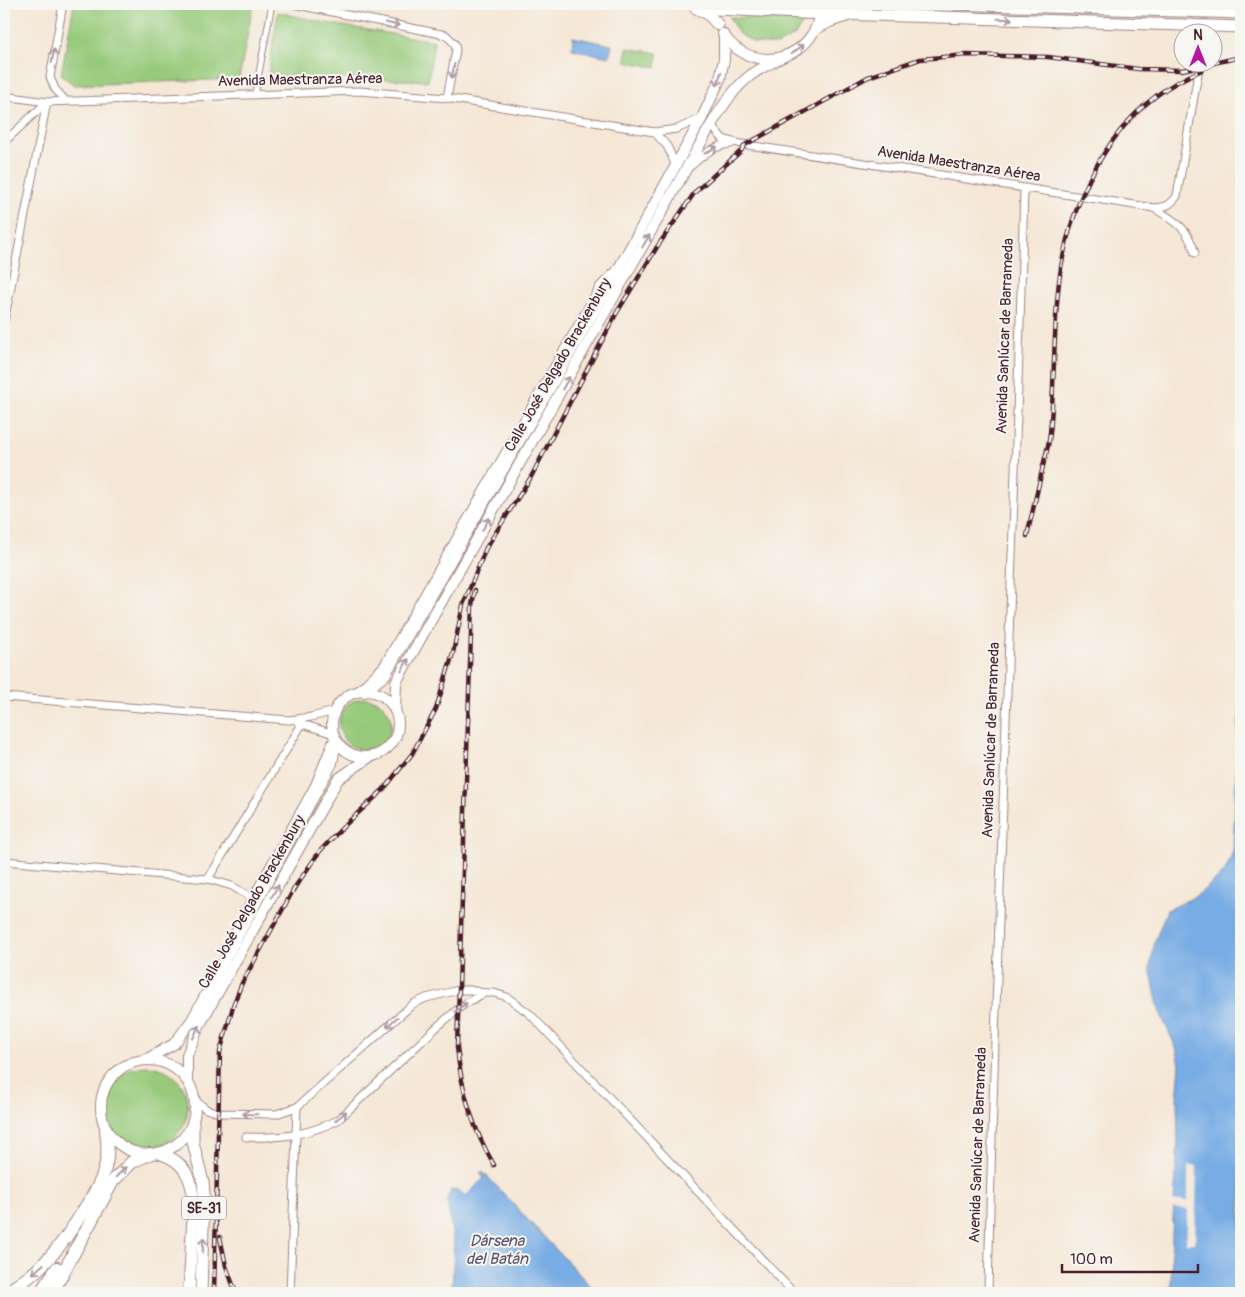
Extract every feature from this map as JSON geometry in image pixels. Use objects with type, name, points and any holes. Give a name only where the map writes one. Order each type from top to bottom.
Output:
[{"type":"highway","points":[[40,1293],[55,1271],[99,1186],[107,1163],[108,1145],[106,1129]]},
{"type":"highway","points":[[4,1293],[38,1270],[72,1240],[113,1181],[132,1162],[153,1154]]},
{"type":"highway","points":[[52,1293],[72,1240]]},
{"type":"main road","points":[[689,4],[821,9],[854,15],[1241,27]]},
{"type":"main road","points":[[689,4],[708,14],[718,25],[724,36],[737,49],[754,57],[773,59],[782,57]]},
{"type":"main road","points":[[954,4],[1241,13]]},
{"type":"main road","points":[[715,6],[718,25]]},
{"type":"main road","points":[[816,29],[821,9]]},
{"type":"main road","points":[[816,29],[832,21],[854,15]]},
{"type":"main road","name":"Calle José Delgado Brackenbury","points":[[395,711],[396,682],[722,107],[739,86],[751,75],[782,57],[793,53],[802,46],[816,29]]},
{"type":"main road","name":"Calle José Delgado Brackenbury","points":[[359,692],[386,675],[676,166],[702,118],[720,79],[724,59],[724,36]]},
{"type":"main road","points":[[359,692],[376,694],[382,697],[395,711],[398,726],[394,738],[387,748],[371,756],[354,755],[344,749],[335,737],[332,727],[335,711],[343,700],[359,692]]},
{"type":"main road","name":"Calle José Delgado Brackenbury","points":[[146,1059],[174,1044],[192,1020],[332,764],[335,737]]},
{"type":"main road","name":"Calle José Delgado Brackenbury","points":[[187,1079],[187,1054],[199,1026],[338,779],[371,756]]},
{"type":"main road","points":[[146,1059],[165,1062],[174,1067],[187,1079],[195,1100],[196,1108],[193,1123],[180,1142],[166,1151],[153,1154],[134,1152],[121,1146],[106,1129],[101,1110],[103,1092],[113,1075],[128,1064],[146,1059]]},
{"type":"main road","name":"SE-31","points":[[193,1123],[193,1142],[204,1182],[201,1293]]},
{"type":"main road","name":"SE-31","points":[[153,1154],[168,1156],[178,1162],[190,1182],[194,1197],[189,1293]]},
{"type":"street","points":[[63,4],[50,77],[55,89],[65,100]]},
{"type":"street","points":[[255,94],[272,4]]},
{"type":"street","points":[[293,4],[446,35],[455,44],[456,50],[447,98]]},
{"type":"street","name":"Avenida Maestranza Aérea","points":[[741,144],[1024,189],[1154,208],[1166,207],[1177,196],[1198,72]]},
{"type":"street","name":"Avenida Maestranza Aérea","points":[[4,96],[47,102],[350,90],[447,98],[654,132],[677,129],[702,118]]},
{"type":"street","points":[[4,142],[47,102]]},
{"type":"street","points":[[4,322],[47,102]]},
{"type":"street","points":[[711,125],[727,141],[741,144]]},
{"type":"street","points":[[654,132],[667,146],[676,166]]},
{"type":"street","points":[[687,169],[701,156],[714,148],[724,144],[741,144]]},
{"type":"street","name":"Avenida Sanlúcar de Barrameda","points":[[988,1293],[999,883],[1007,712],[1024,189]]},
{"type":"street","points":[[1154,208],[1182,226],[1192,240],[1195,252]]},
{"type":"street","points":[[4,698],[289,720],[335,711]]},
{"type":"street","points":[[218,973],[239,923],[314,786],[335,737],[289,720]]},
{"type":"street","points":[[208,879],[302,724]]},
{"type":"street","points":[[4,861],[208,879],[232,886],[252,898]]},
{"type":"street","points":[[195,1100],[206,1109],[219,1113],[276,1114],[297,1108],[413,1004],[426,998],[459,990],[494,993],[507,997],[530,1014],[794,1293]]},
{"type":"street","points":[[246,1137],[272,1138],[297,1135],[318,1130],[338,1120],[438,1026],[463,1005],[484,993]]},
{"type":"street","points":[[290,1293],[297,1108]]},
{"type":"green space","points":[[74,4],[253,5],[239,79],[74,85],[61,75]]},
{"type":"green space","points":[[278,12],[326,23],[434,41],[428,81],[358,78],[267,82]]},
{"type":"green space","points":[[729,17],[805,20],[795,35],[778,45],[755,43],[739,34]]},
{"type":"green space","points":[[627,48],[658,53],[656,67],[626,62]]},
{"type":"green space","points":[[365,698],[379,702],[387,710],[391,724],[387,738],[379,746],[365,750],[351,746],[343,738],[339,724],[343,710],[351,702]]},
{"type":"green space","points":[[147,1066],[163,1069],[176,1078],[185,1091],[188,1107],[185,1123],[176,1136],[163,1145],[147,1148],[131,1145],[118,1136],[109,1123],[106,1107],[109,1091],[118,1078],[131,1069]]},
{"type":"water","points":[[573,37],[612,45],[609,57],[572,49]]},
{"type":"water","points":[[1241,590],[1241,704],[1236,671],[1238,603]]},
{"type":"water","points":[[1241,704],[1241,1293],[1171,1293],[1172,1234],[1178,1141],[1177,1100],[1180,1064],[1176,1048],[1159,1010],[1150,968],[1155,941],[1167,910],[1196,896],[1224,873],[1233,851],[1238,724]]},
{"type":"water","name":"Dársena del Batán","points":[[482,1171],[597,1293],[452,1293],[454,1244],[447,1199],[451,1190],[459,1191],[466,1196],[484,1178],[480,1173]]},
{"type":"pier","points":[[1188,1166],[1197,1166],[1195,1243],[1186,1243],[1188,1209],[1171,1208],[1172,1201],[1188,1200]]},
{"type":"tunnel","points":[[1205,22],[1206,4]]},
{"type":"railway","points":[[214,1293],[220,1052],[234,1003],[242,983],[295,887],[320,851],[383,790],[412,754],[436,709],[453,653],[463,605],[486,548],[531,477],[616,314],[657,247],[695,192],[741,151],[745,145],[868,77],[920,59],[967,55],[1048,57],[1138,69],[1182,70],[1241,57]]},
{"type":"railway","points":[[1027,536],[1050,437],[1059,282],[1063,256],[1078,204],[1103,155],[1118,133],[1136,113],[1167,88],[1198,72]]},
{"type":"railway","points":[[475,590],[472,605],[457,1047],[461,1078],[469,1108],[486,1151],[494,1165]]},
{"type":"railway","points":[[220,1237],[226,1266],[236,1293]]}]
